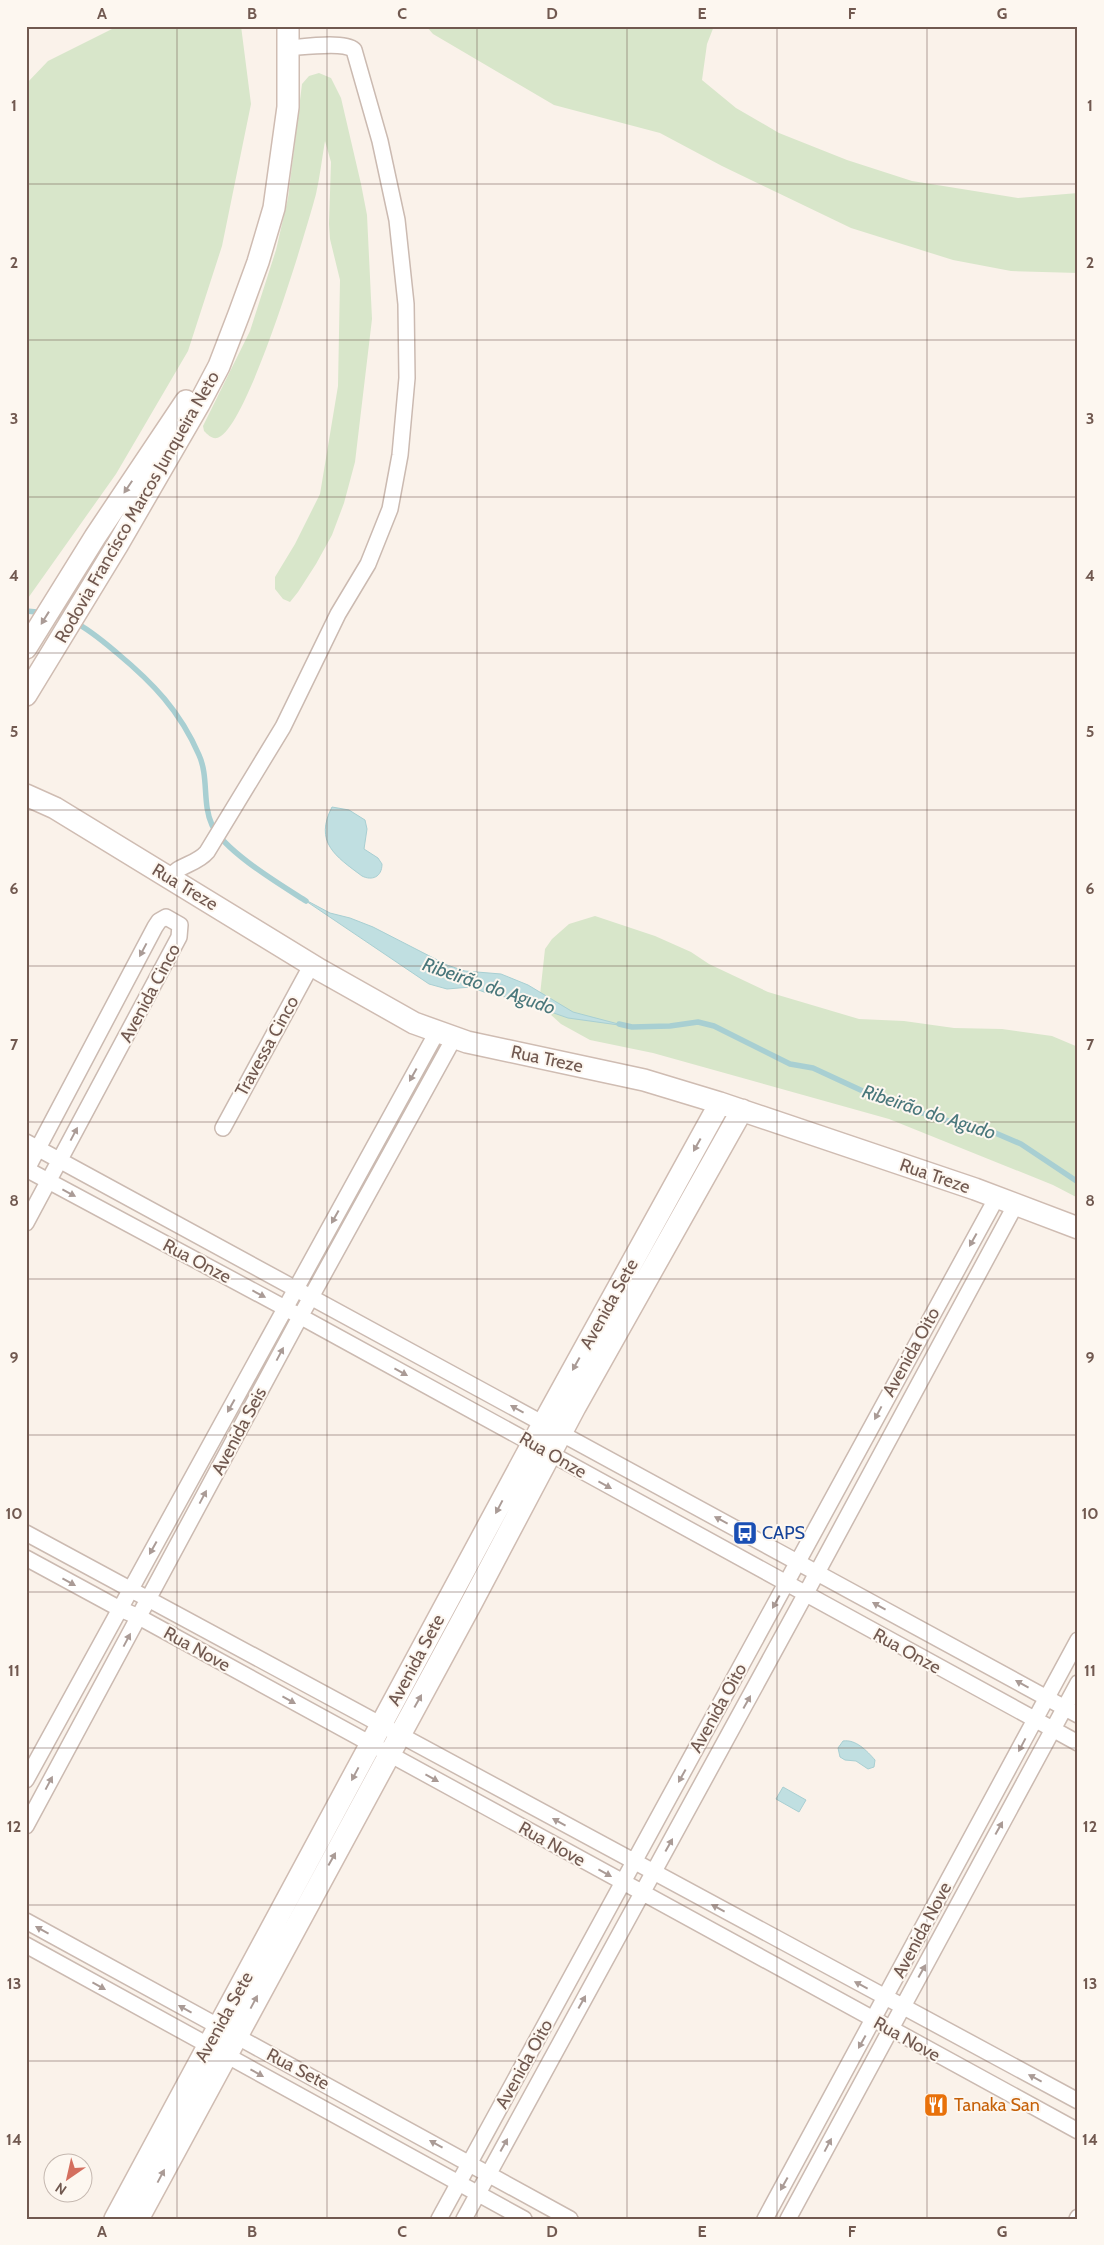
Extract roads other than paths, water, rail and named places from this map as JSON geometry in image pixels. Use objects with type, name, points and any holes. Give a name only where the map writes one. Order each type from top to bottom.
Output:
[{"type":"street","name":"Rodovia Francisco Marcos Junqueira Neto","points":[[28,693],[199,404],[219,366],[258,262],[274,208],[288,107],[288,26]]},
{"type":"street","points":[[170,878],[178,868],[195,862],[207,852],[283,727],[334,623],[368,564],[380,537],[390,508],[400,455],[407,378],[406,304],[396,220],[380,141],[355,52],[351,47],[288,48]]},
{"type":"street","name":"Rodovia Francisco Marcos Junqueira Neto","points":[[26,648],[95,537],[218,352],[239,314]]},
{"type":"street","name":"Rua Treze","points":[[26,780],[55,808]]},
{"type":"street","name":"Rua Treze","points":[[26,795],[55,808],[397,1015],[446,1035],[644,1080],[720,1103],[1006,1201],[1078,1228]]},
{"type":"street","name":"Avenida Cinco","points":[[26,1170],[32,1145],[155,927],[159,921],[166,917],[173,920],[180,926],[180,938],[26,1223]]},
{"type":"street","name":"Travessa Cinco","points":[[223,1128],[312,964]]},
{"type":"street","name":"Avenida Seis","points":[[26,1780],[382,1131],[446,1035]]},
{"type":"street","name":"Avenida Seis","points":[[26,1826],[32,1800],[82,1724],[300,1317],[398,1140],[446,1035]]},
{"type":"street","name":"Avenida Sete","points":[[138,2219],[217,2051],[541,1449],[720,1103]]},
{"type":"street","name":"Avenida Sete","points":[[552,1428],[742,1110]]},
{"type":"street","points":[[382,1131],[398,1140]]},
{"type":"street","name":"Rua Onze","points":[[32,1145],[1071,1711]]},
{"type":"street","points":[[362,1168],[377,1178]]},
{"type":"street","name":"Rua Onze","points":[[26,1170],[284,1308],[1078,1743]]},
{"type":"street","name":"Avenida Oito","points":[[439,2219],[798,1562],[1006,1201]]},
{"type":"street","name":"Avenida Oito","points":[[464,2219],[805,1595],[1006,1201]]},
{"type":"street","points":[[202,1458],[219,1467]]},
{"type":"street","name":"Rua Nove","points":[[26,1533],[149,1598],[654,1874],[1078,2101]]},
{"type":"street","name":"Rua Nove","points":[[26,1558],[120,1609],[139,1617],[1078,2132]]},
{"type":"street","name":"Avenida Nove","points":[[765,2219],[1078,1640]]},
{"type":"street","points":[[260,1684],[272,1665]]},
{"type":"street","name":"Avenida Nove","points":[[788,2219],[1053,1730],[1071,1711],[1078,1683]]},
{"type":"street","points":[[63,1714],[82,1724]]},
{"type":"street","name":"Rua Sete","points":[[26,1922],[570,2219]]},
{"type":"street","name":"Rua Sete","points":[[26,1945],[524,2219]]},
{"type":"street","points":[[80,1975],[91,1957]]},
{"type":"street","name":"Avenida Sete","points":[[115,2219],[217,2051]]},
{"type":"water","points":[[332,807],[349,810],[365,820],[367,829],[364,849],[378,858],[382,864],[382,868],[376,877],[362,876],[343,862],[330,847],[326,839],[325,830]]},
{"type":"water","points":[[300,897],[330,913],[373,927],[447,965],[465,971],[501,974],[528,985],[573,1012],[626,1026],[568,1018],[511,998],[489,994],[471,987],[447,989],[429,984]]},
{"type":"water","points":[[843,1741],[857,1744],[865,1750],[875,1760],[874,1767],[868,1769],[856,1761],[845,1760],[840,1757],[838,1748]]},
{"type":"water","points":[[783,1787],[806,1800],[799,1812],[776,1799]]},
{"type":"waterway","name":"Ribeirão do Agudo","points":[[26,611],[57,616],[80,625],[107,644],[154,687],[174,711],[199,755],[204,772],[209,817],[218,835],[228,846],[254,867],[306,901]]},
{"type":"waterway","name":"Ribeirão do Agudo","points":[[619,1024],[632,1027],[670,1026],[698,1022],[714,1026],[790,1064],[813,1068],[880,1099],[940,1119],[986,1129],[1021,1144],[1078,1182]]},
{"type":"place","name":"CAPS","points":[[745,1533]]},
{"type":"place","name":"Tanaka San","points":[[936,2105]]}]
